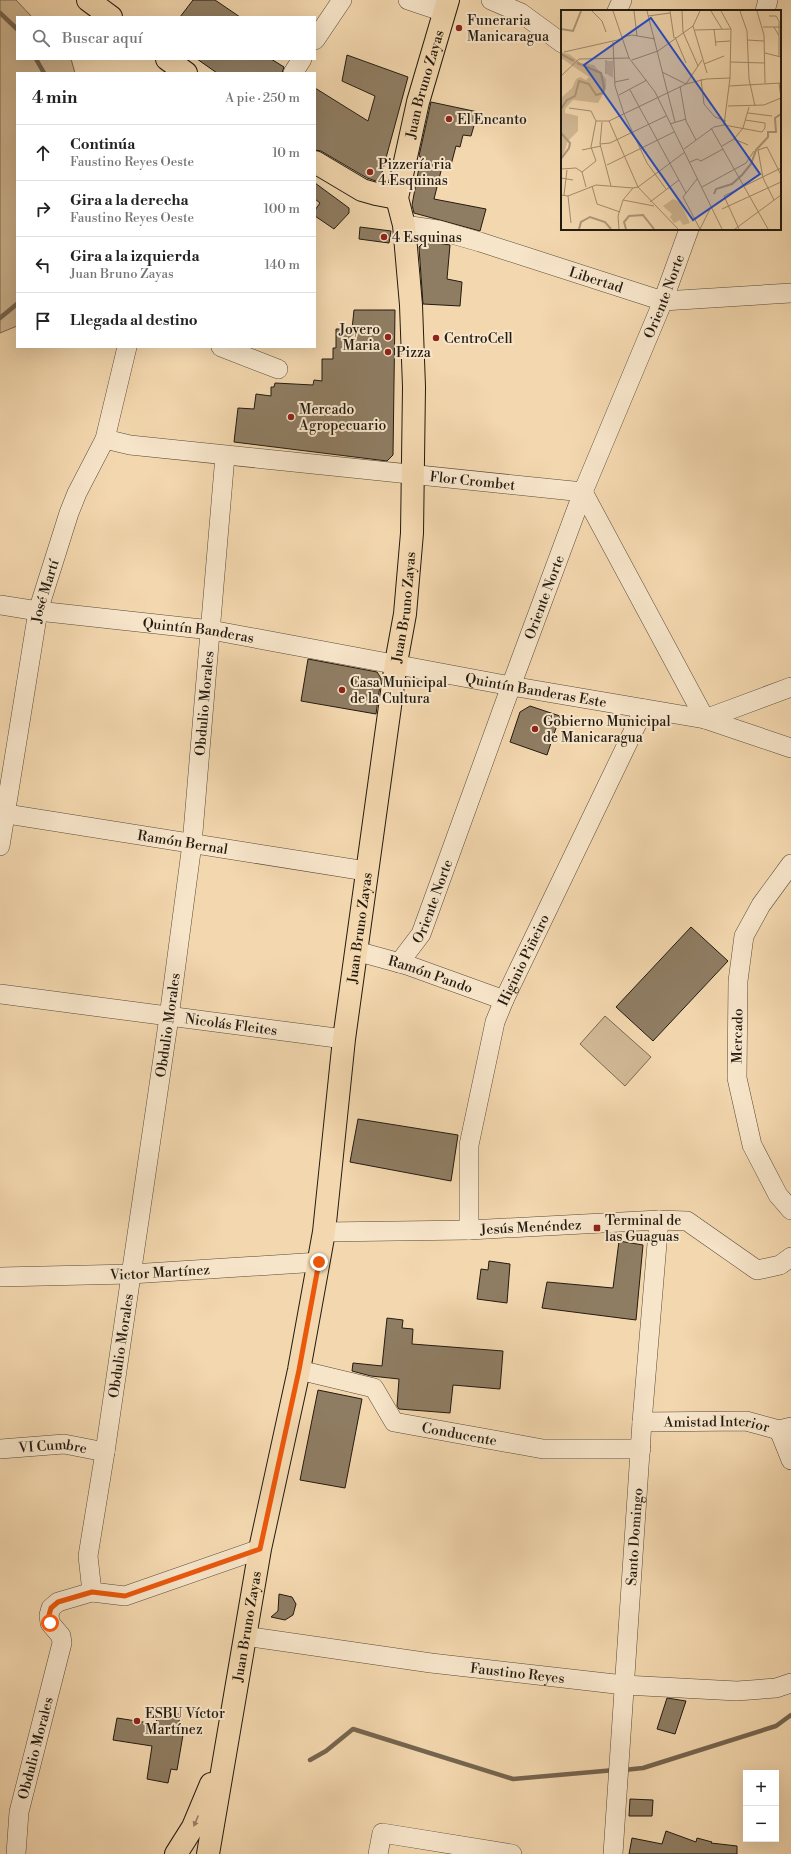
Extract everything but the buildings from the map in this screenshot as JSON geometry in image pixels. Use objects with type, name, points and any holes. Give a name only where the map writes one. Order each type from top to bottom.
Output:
[{"type":"main road","points":[[88,0],[110,16]]},
{"type":"main road","name":"Juan Bruno Zayas","points":[[204,1851],[227,1746],[260,1549],[299,1370],[324,1232],[344,1039],[366,871],[396,663],[406,606],[412,533],[414,387],[411,305],[404,225],[397,198],[418,102],[446,6]]},
{"type":"main road","points":[[168,60],[185,72]]},
{"type":"main road","points":[[316,163],[362,190],[397,198]]},
{"type":"main road","points":[[176,1854],[193,1827],[227,1746]]},
{"type":"street","points":[[316,39],[342,0]]},
{"type":"street","points":[[408,0],[446,6]]},
{"type":"street","points":[[491,0],[520,13],[561,42]]},
{"type":"street","points":[[617,10],[622,0]]},
{"type":"street","points":[[765,10],[768,0]]},
{"type":"street","points":[[294,72],[301,60]]},
{"type":"street","name":"Libertad","points":[[404,225],[438,230],[480,242],[663,301],[791,293]]},
{"type":"street","name":"Oriente Norte","points":[[399,963],[421,934],[510,686],[583,492],[663,301],[689,230]]},
{"type":"street","name":"José Martí","points":[[0,846],[3,814],[38,611],[69,513],[77,493],[105,439],[127,348]]},
{"type":"street","points":[[224,348],[278,369]]},
{"type":"street","name":"Flor Crombet","points":[[105,439],[130,445],[225,456],[413,473],[583,492]]},
{"type":"street","name":"Obdulio Morales","points":[[16,1854],[19,1812],[62,1643],[61,1636],[50,1623],[49,1615],[51,1608],[58,1602],[92,1592],[88,1556],[105,1452],[169,1017],[192,844],[225,456]]},
{"type":"street","points":[[583,492],[705,719],[791,687]]},
{"type":"street","name":"Quintín Banderas","points":[[0,605],[38,611],[211,630],[396,663]]},
{"type":"street","name":"Quintín Banderas Este","points":[[396,663],[510,686],[705,719],[791,748]]},
{"type":"street","name":"Higinio Piñeiro","points":[[469,1230],[469,1145],[495,1022],[504,1000],[644,708]]},
{"type":"street","name":"Ramón Bernal","points":[[3,814],[366,871]]},
{"type":"street","name":"Mercado","points":[[791,864],[761,905],[744,936],[738,981],[737,1078],[752,1146],[778,1195],[791,1210]]},
{"type":"street","name":"Ramón Pando","points":[[356,951],[399,963],[504,1000]]},
{"type":"street","name":"Nicolás Fleites","points":[[0,994],[344,1039]]},
{"type":"street","name":"Jesús Menéndez","points":[[324,1232],[469,1230],[659,1220],[687,1221],[757,1270],[787,1266]]},
{"type":"street","name":"Santo Domingo","points":[[613,1854],[620,1769],[624,1685],[642,1422],[659,1220]]},
{"type":"street","name":"Victor Martínez","points":[[0,1276],[131,1274],[319,1262]]},
{"type":"street","name":"Conducente","points":[[299,1370],[374,1388],[394,1422],[543,1449],[641,1449]]},
{"type":"street","name":"Amistad Interior","points":[[642,1422],[746,1421],[785,1429]]},
{"type":"street","points":[[785,1429],[791,1460]]},
{"type":"street","name":"VI Cumbre","points":[[0,1449],[64,1444],[105,1452]]},
{"type":"street","points":[[92,1592],[125,1596],[260,1549]]},
{"type":"street","name":"Faustino Reyes","points":[[245,1636],[431,1663],[624,1685],[737,1691],[776,1688],[791,1683]]},
{"type":"street","points":[[378,1854],[382,1833],[512,1854]]},
{"type":"shaded area","points":[[0,0],[16,0],[31,16],[16,16],[16,60],[71,60],[75,72],[16,72],[16,326],[0,333]]},
{"type":"shaded area","points":[[605,1016],[651,1057],[625,1086],[580,1044]]},
{"type":"waterway","points":[[0,13],[16,28]]},
{"type":"waterway","points":[[37,60],[43,72]]},
{"type":"waterway","points":[[0,318],[16,305]]},
{"type":"waterway","points":[[624,1770],[643,1768],[776,1726],[791,1715]]},
{"type":"waterway","points":[[310,1760],[326,1751],[353,1729],[513,1779],[615,1770]]},
{"type":"place","name":"Funeraria Manicaragua","points":[[459,28]]},
{"type":"place","name":"El Encanto","points":[[449,119]]},
{"type":"place","name":"Pizzería ria 4 Esquinas","points":[[370,172]]},
{"type":"place","name":"4 Esquinas","points":[[384,237]]},
{"type":"place","name":"Joyero Maria","points":[[388,337]]},
{"type":"place","name":"CentroCell","points":[[436,338]]},
{"type":"place","name":"Pizza","points":[[388,352]]},
{"type":"place","name":"Mercado Agropecuario","points":[[291,417]]},
{"type":"place","name":"Casa Municipal de la Cultura","points":[[342,690]]},
{"type":"place","name":"Gobierno Municipal de Manicaragua","points":[[535,729]]},
{"type":"place","name":"Terminal de las Guaguas","points":[[597,1228]]},
{"type":"place","name":"ESBU Víctor Martínez","points":[[137,1721]]},
{"type":"route","points":[[50,1623],[49,1615],[51,1608],[58,1602],[92,1592],[125,1596],[260,1549],[299,1370],[319,1262]]}]
